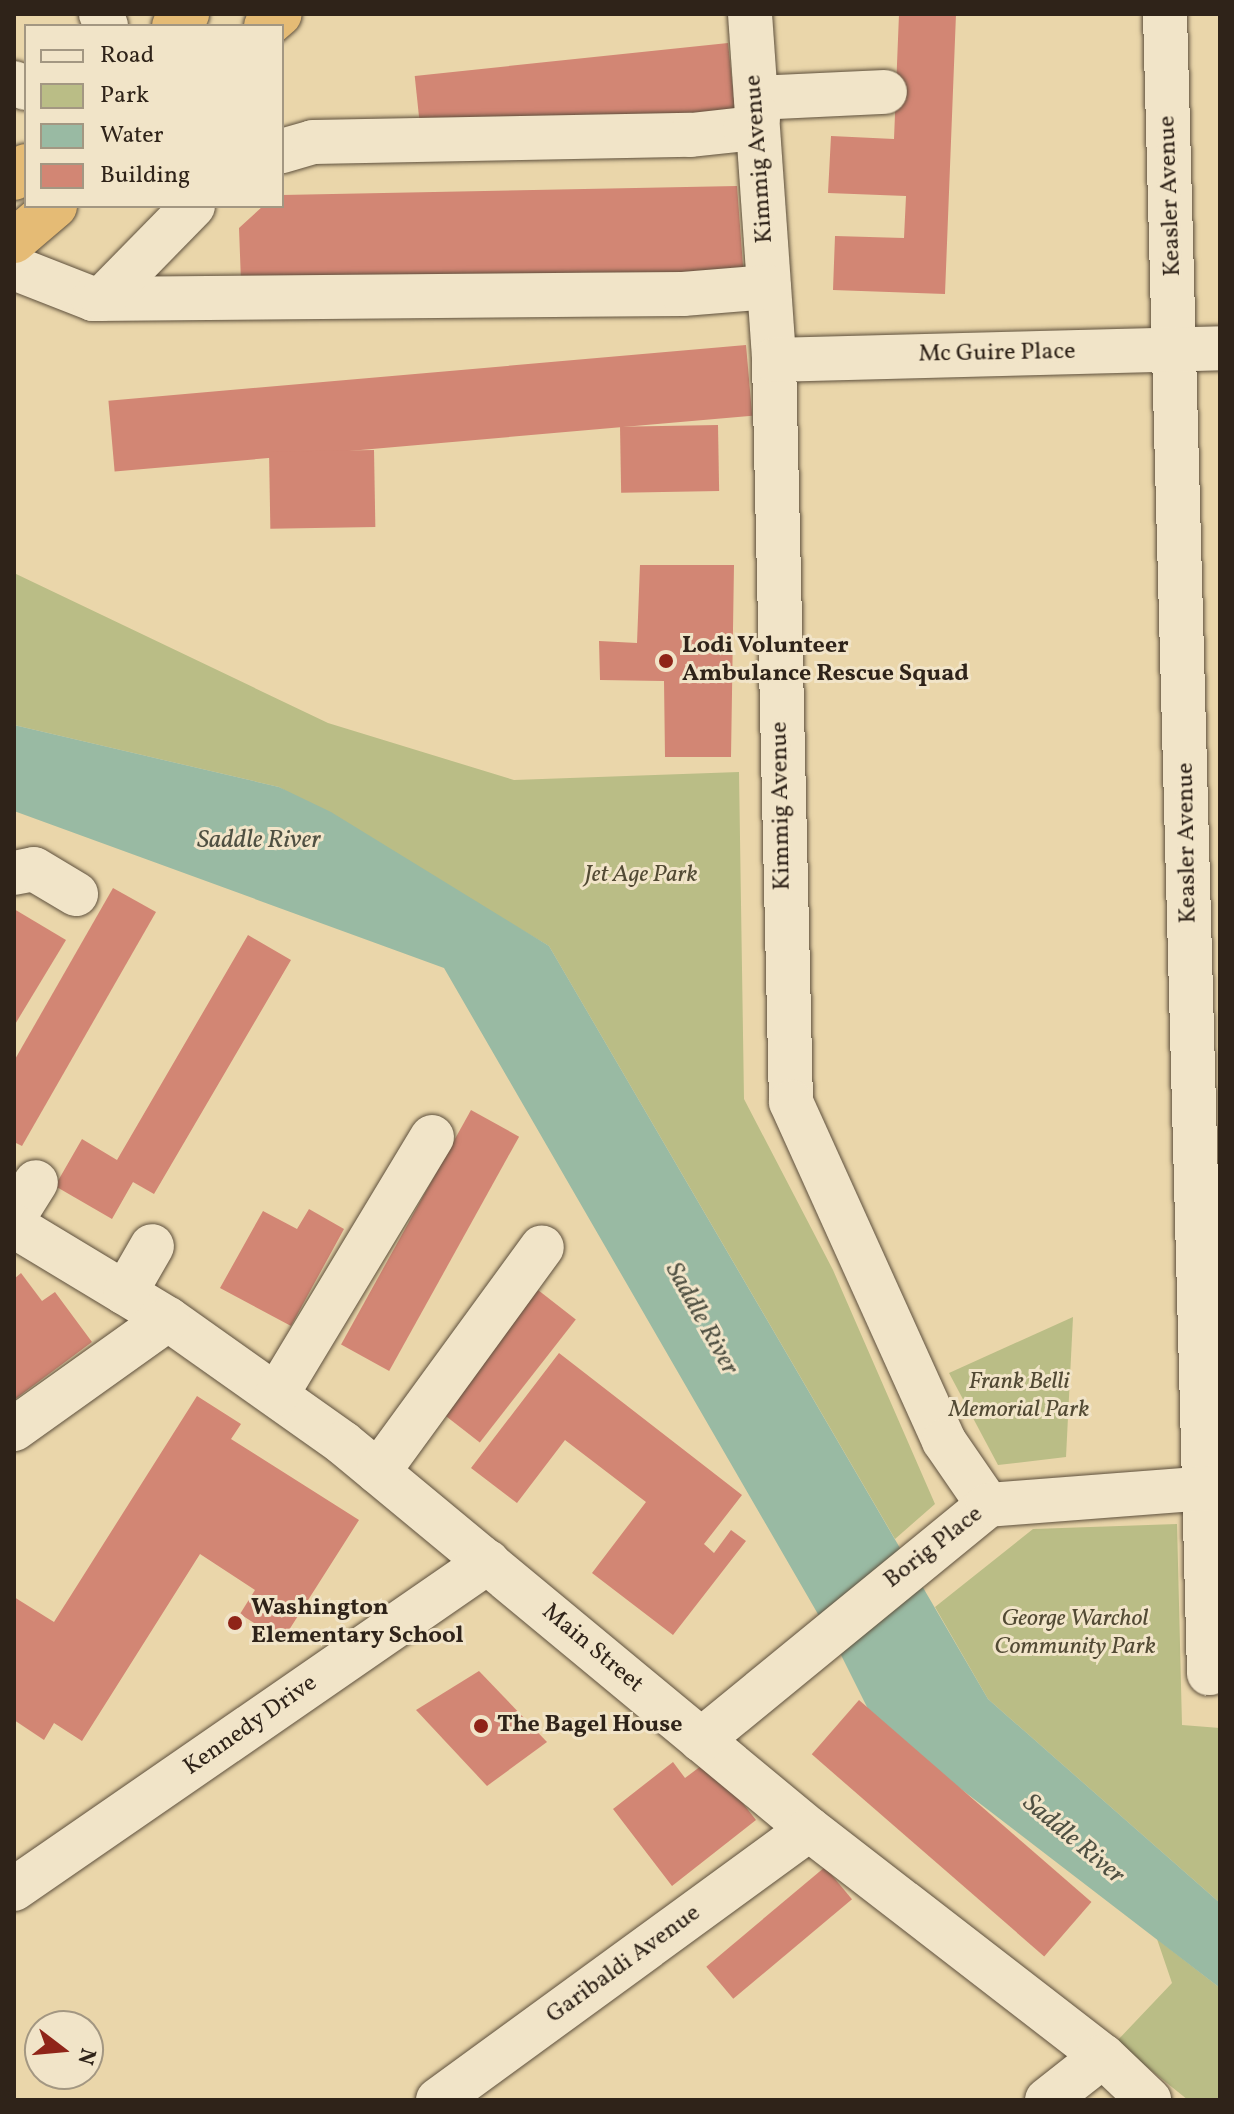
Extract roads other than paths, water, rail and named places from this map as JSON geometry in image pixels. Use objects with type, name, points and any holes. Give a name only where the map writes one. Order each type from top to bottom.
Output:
[{"type":"highway","points":[[14,241],[53,208]]},
{"type":"street","name":"Kimmig Avenue","points":[[750,14],[774,360],[791,1102],[944,1441],[988,1505]]},
{"type":"street","name":"Keasler Avenue","points":[[1165,14],[1212,1487],[1209,1673]]},
{"type":"street","points":[[284,150],[313,142],[691,135],[745,129],[757,108],[885,92]]},
{"type":"street","points":[[102,299],[191,208]]},
{"type":"street","points":[[14,268],[78,296],[102,299],[683,294],[769,287]]},
{"type":"street","name":"Mc Guire Place","points":[[774,360],[1220,348]]},
{"type":"street","points":[[14,873],[34,869],[76,894]]},
{"type":"street","points":[[277,1394],[432,1137]]},
{"type":"street","name":"Main Street","points":[[14,1226],[168,1319],[277,1394],[378,1472],[809,1829],[1103,2056],[1149,2100]]},
{"type":"street","points":[[125,1293],[152,1246]]},
{"type":"street","points":[[378,1472],[542,1247]]},
{"type":"street","points":[[14,1429],[168,1319]]},
{"type":"street","name":"Borig Place","points":[[701,1740],[988,1505],[1212,1487]]},
{"type":"street","name":"Kennedy Drive","points":[[14,1889],[488,1562]]},
{"type":"street","name":"Garibaldi Avenue","points":[[438,2100],[809,1829]]},
{"type":"street","points":[[1047,2100],[1103,2056]]},
{"type":"water","name":"Saddle River","points":[[14,725],[279,787],[331,812],[549,946],[988,1699],[1220,1903],[1220,1988],[875,1723],[837,1647],[444,968],[14,811]]},
{"type":"place","name":"Lodi Volunteer Ambulance Rescue Squad","points":[[666,661]]},
{"type":"place","name":"Washington Elementary School","points":[[235,1623]]},
{"type":"place","name":"The Bagel House","points":[[481,1726]]},
{"type":"park label","name":"Jet Age Park","points":[[641,876]]},
{"type":"park label","name":"Frank Belli Memorial Park","points":[[1019,1397]]},
{"type":"park label","name":"George Warchol Community Park","points":[[1075,1634]]}]
